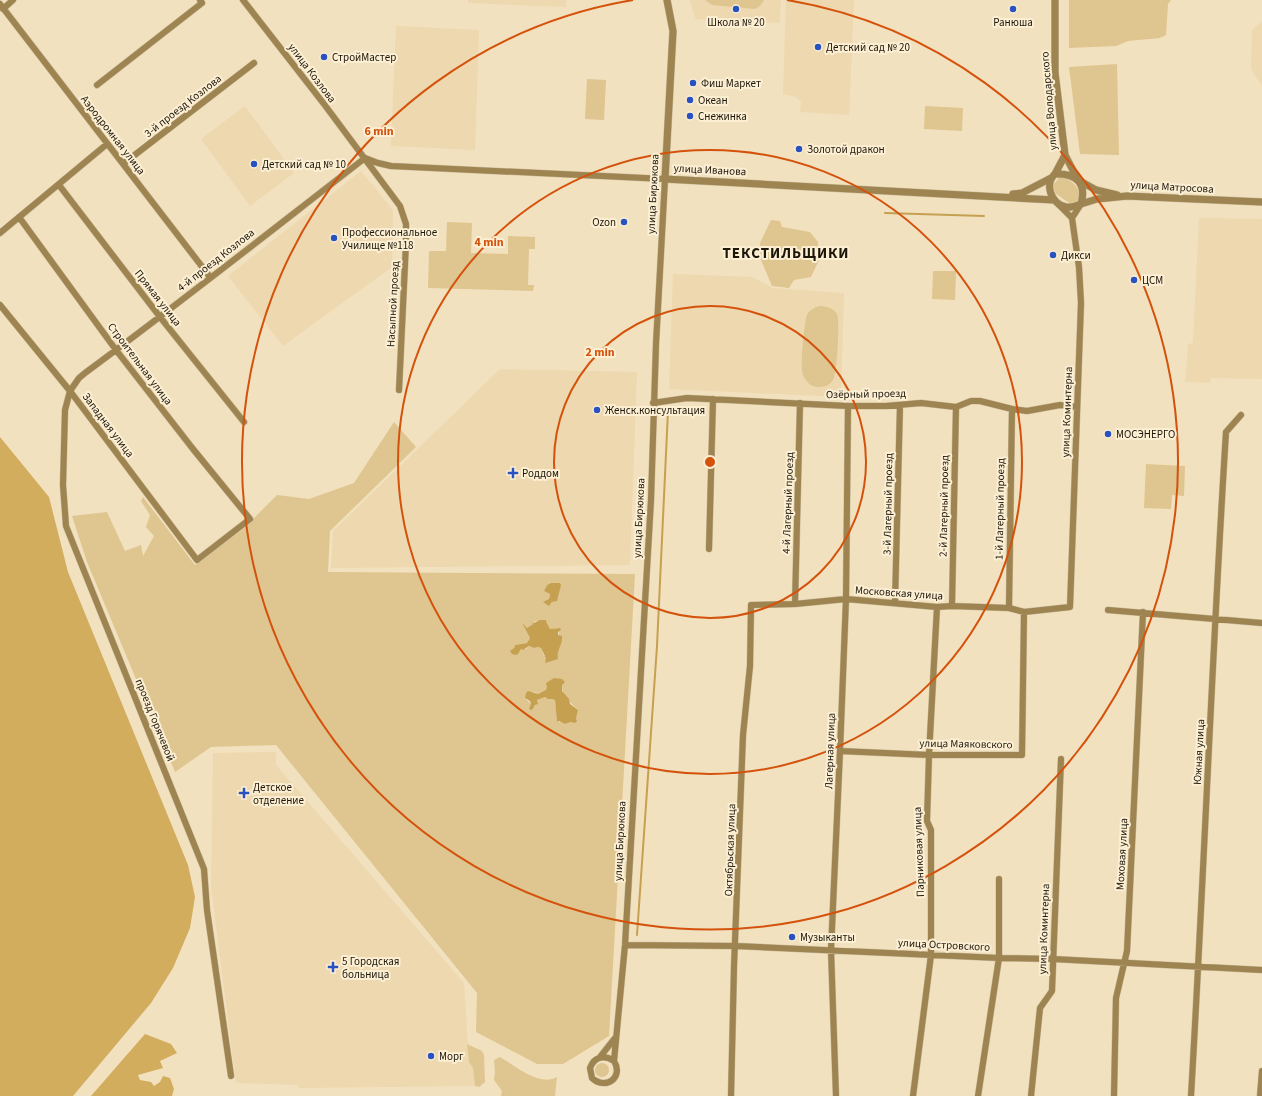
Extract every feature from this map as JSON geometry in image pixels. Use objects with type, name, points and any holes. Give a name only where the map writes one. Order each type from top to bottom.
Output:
[{"type":"street","points":[[2,7],[13,0]]},
{"type":"street","points":[[97,85],[202,3],[200,0]]},
{"type":"street","name":"улица Козлова","points":[[243,0],[365,158]]},
{"type":"street","name":"улица Бирюкова","points":[[616,1037],[607,1050],[592,1063],[590,1071],[592,1078],[600,1083],[610,1082],[616,1076],[617,1070],[614,1061],[625,945],[651,508],[654,403],[673,31],[667,0]]},
{"type":"street","name":"улица Володарского","points":[[1053,176],[1065,155],[1055,73],[1055,0]]},
{"type":"street","name":"Аэродромная улица","points":[[2,7],[210,277]]},
{"type":"street","name":"3-й проезд Козлова","points":[[123,164],[254,63]]},
{"type":"street","points":[[0,233],[107,144]]},
{"type":"street","points":[[1053,176],[1049,183],[1050,189],[1057,202],[1072,218],[1082,204],[1084,195],[1082,186],[1065,155]]},
{"type":"street","name":"улица Иванова","points":[[365,158],[391,166],[999,196],[1057,202]]},
{"type":"street","name":"4-й проезд Козлова","points":[[79,378],[365,158]]},
{"type":"street","name":"Насыпной проезд","points":[[365,158],[400,206],[406,224],[399,390]]},
{"type":"street","points":[[999,196],[1022,193],[1053,176],[1064,174],[1096,190],[1123,196]]},
{"type":"street","name":"Прямая улица","points":[[59,185],[160,317],[244,422]]},
{"type":"street","name":"улица Матросова","points":[[1082,204],[1097,199],[1123,196],[1262,202]]},
{"type":"street","points":[[1057,202],[1071,207],[1082,204]]},
{"type":"street","name":"Строительная улица","points":[[20,217],[116,350],[250,519],[197,560]]},
{"type":"street","name":"улица Коминтерна","points":[[1070,607],[1081,303],[1079,267],[1072,218]]},
{"type":"street","name":"Западная улица","points":[[0,305],[70,391],[197,560]]},
{"type":"street","name":"проезд Горячевой","points":[[79,378],[70,391],[65,410],[63,478],[66,526],[204,870],[208,918],[231,1076]]},
{"type":"street","name":"Озёрный проезд","points":[[654,403],[687,398],[848,406],[921,403],[956,407],[971,401],[980,401],[1026,411],[1060,406],[1077,407]]},
{"type":"street","points":[[709,549],[713,399]]},
{"type":"street","name":"4-й Лагерный проезд","points":[[795,604],[800,403]]},
{"type":"street","name":"3-й Лагерный проезд","points":[[895,603],[900,405]]},
{"type":"street","name":"Лагерная улица","points":[[836,1096],[831,950],[846,599],[848,406]]},
{"type":"street","name":"2-й Лагерный проезд","points":[[952,606],[956,407]]},
{"type":"street","name":"1-й Лагерный проезд","points":[[1009,608],[1012,409]]},
{"type":"street","name":"Южная улица","points":[[1191,1096],[1226,432],[1241,415]]},
{"type":"street","name":"Московская улица","points":[[751,606],[795,604],[846,599],[937,607],[952,606],[1009,608],[1024,612],[1070,607]]},
{"type":"street","name":"Октябрьская улица","points":[[731,1096],[744,735],[750,666],[751,606]]},
{"type":"street","name":"Парниковая улица","points":[[913,1096],[930,955],[931,830],[927,821],[937,607]]},
{"type":"street","points":[[1108,610],[1262,623]]},
{"type":"street","name":"улица Маяковского","points":[[840,751],[1022,755],[1024,612]]},
{"type":"street","name":"Моховая улица","points":[[1114,1096],[1116,998],[1127,951],[1143,612]]},
{"type":"street","name":"улица Коминтерна","points":[[1031,1096],[1040,1008],[1052,991],[1061,759]]},
{"type":"street","points":[[978,1096],[999,958],[999,879]]},
{"type":"street","name":"улица Островского","points":[[625,945],[736,946],[1262,970]]},
{"type":"street","points":[[600,1057],[605,1057],[614,1061]]},
{"type":"street","points":[[1260,1096],[1262,1070]]},
{"type":"shaded area","points":[[468,0],[566,0],[566,7],[468,3]]},
{"type":"shaded area","name":"Школа № 20","points":[[690,0],[781,0],[780,23],[695,19]]},
{"type":"shaded area","points":[[705,0],[764,0],[760,6],[755,9],[712,5]]},
{"type":"shaded area","name":"Детский сад № 20","points":[[786,0],[854,0],[849,115],[800,112],[801,102],[796,97],[783,94]]},
{"type":"shaded area","points":[[1069,0],[1171,0],[1168,4],[1166,35],[1160,38],[1128,41],[1116,46],[1069,48]]},
{"type":"shaded area","points":[[1262,21],[1262,86],[1251,69],[1252,30]]},
{"type":"shaded area","points":[[396,26],[479,30],[475,150],[391,146]]},
{"type":"shaded area","points":[[1117,64],[1119,155],[1080,154],[1069,67]]},
{"type":"shaded area","points":[[587,79],[606,80],[604,120],[585,119]]},
{"type":"shaded area","name":"Детский сад № 10","points":[[245,106],[294,173],[250,206],[201,139]]},
{"type":"shaded area","points":[[925,106],[963,108],[962,131],[924,129]]},
{"type":"shaded area","name":"Профессиональное Училище №118","points":[[361,171],[393,210],[392,267],[283,346],[228,276]]},
{"type":"shaded area","points":[[1059,178],[1065,178],[1078,189],[1079,199],[1076,202],[1069,203],[1055,193],[1053,185]]},
{"type":"shaded area","points":[[1199,218],[1262,219],[1262,379],[1211,378],[1210,383],[1185,382],[1188,344],[1193,343]]},
{"type":"shaded area","points":[[771,220],[780,221],[782,227],[810,232],[818,242],[819,260],[811,277],[794,280],[789,288],[772,286],[761,260],[760,243]]},
{"type":"shaded area","points":[[447,222],[472,223],[471,253],[508,254],[508,236],[535,237],[535,249],[529,249],[528,285],[534,285],[533,291],[428,288],[429,251],[446,251]]},
{"type":"shaded area","points":[[933,271],[956,271],[955,300],[932,299]]},
{"type":"shaded area","points":[[673,274],[752,277],[773,288],[844,293],[841,397],[669,389]]},
{"type":"shaded area","points":[[819,306],[824,306],[834,310],[838,318],[837,358],[833,380],[826,386],[820,387],[811,385],[807,382],[802,372],[802,350],[807,315],[810,310]]},
{"type":"shaded area","name":"Роддом","points":[[500,369],[637,372],[630,565],[331,568],[333,531]]},
{"type":"shaded area","points":[[394,422],[416,447],[330,531],[328,572],[635,574],[609,1036],[563,1064],[537,1064],[476,1032],[477,993],[276,745],[211,747],[175,772],[87,562],[72,516],[107,512],[125,551],[141,545],[143,556],[154,536],[146,527],[150,515],[141,501],[143,497],[195,565],[242,530],[277,495],[309,499],[354,483]],"holes":[[[551,583],[560,583],[558,597],[551,604],[547,601],[550,594],[544,591],[547,585]],[[546,620],[550,629],[559,628],[557,653],[544,656],[541,648],[529,646],[526,649],[511,651],[515,645],[527,643],[530,638],[523,625],[527,628],[533,624],[531,622]],[[562,685],[563,693],[569,702],[578,710],[576,719],[565,724],[562,722],[557,722],[555,700],[545,697],[537,700],[538,702],[534,707],[525,698],[534,692],[538,694],[547,690],[547,687]]]},
{"type":"shaded area","points":[[0,437],[49,497],[68,572],[188,865],[195,897],[190,928],[173,968],[151,1003],[73,1096],[0,1096]]},
{"type":"shaded area","points":[[1146,464],[1185,466],[1184,496],[1172,495],[1171,509],[1144,508]]},
{"type":"shaded area","points":[[551,583],[560,583],[561,585],[557,601],[552,602],[549,606],[543,602],[549,599],[550,594],[544,591],[547,585]]},
{"type":"shaded area","points":[[540,620],[546,620],[550,629],[560,628],[561,630],[558,632],[558,635],[562,636],[562,642],[558,653],[558,659],[545,663],[546,658],[541,648],[529,646],[523,650],[521,649],[516,655],[512,654],[510,651],[515,645],[527,643],[530,638],[522,623],[527,628],[533,624],[531,621],[534,623]]},
{"type":"shaded area","points":[[554,678],[562,679],[565,682],[562,685],[562,691],[569,699],[570,704],[578,710],[577,721],[575,723],[571,722],[565,724],[559,721],[557,722],[555,700],[552,699],[545,697],[537,700],[538,704],[535,705],[532,710],[529,709],[531,704],[530,701],[525,698],[526,693],[528,691],[538,694],[546,690],[546,683]]},
{"type":"shaded area","points":[[276,752],[276,765],[464,983],[469,1062],[473,1068],[475,1086],[298,1088],[298,1085],[236,1083],[211,887],[213,753]]},
{"type":"shaded area","points":[[145,1034],[171,1044],[177,1053],[160,1061],[163,1068],[138,1075],[140,1080],[151,1082],[154,1086],[160,1082],[163,1076],[170,1078],[174,1089],[172,1096],[91,1096]]},
{"type":"shaded area","points":[[467,1044],[482,1051],[484,1055],[485,1082],[479,1087],[475,1086],[473,1068],[469,1062]]},
{"type":"shaded area","points":[[500,1057],[520,1070],[535,1077],[550,1079],[557,1077],[555,1096],[501,1096],[502,1091],[494,1080],[494,1060]]},
{"type":"shaded area","points":[[599,1063],[605,1063],[609,1067],[609,1073],[605,1077],[599,1077],[595,1073],[595,1067]]},
{"type":"waterway","points":[[885,213],[984,216]]},
{"type":"waterway","points":[[637,935],[657,646],[668,411]]},
{"type":"place","name":"Школа № 20","points":[[736,9]]},
{"type":"place","name":"Ранюша","points":[[1013,9]]},
{"type":"place","name":"Детский сад № 20","points":[[818,47]]},
{"type":"place","name":"СтройМастер","points":[[324,57]]},
{"type":"place","name":"Фиш Маркет","points":[[693,83]]},
{"type":"place","name":"Океан","points":[[690,100]]},
{"type":"place","name":"Снежинка","points":[[690,116]]},
{"type":"place","name":"Золотой дракон","points":[[799,149]]},
{"type":"place","name":"Детский сад № 10","points":[[254,164]]},
{"type":"place","name":"Ozon","points":[[624,222]]},
{"type":"place","name":"Профессиональное Училище №118","points":[[334,238]]},
{"type":"place","name":"Дикси","points":[[1053,255]]},
{"type":"place","name":"ЦСМ","points":[[1134,280]]},
{"type":"place","name":"Женск.консультация","points":[[597,410]]},
{"type":"place","name":"МОСЭНЕРГО","points":[[1108,434]]},
{"type":"place","name":"Роддом","points":[[513,473]]},
{"type":"place","name":"Детское отделение","points":[[244,793]]},
{"type":"place","name":"Музыканты","points":[[792,937]]},
{"type":"place","name":"5 Городская больница","points":[[333,967]]},
{"type":"place","name":"Морг","points":[[431,1056]]},
{"type":"district","name":"ТЕКСТИЛЬЩИКИ","points":[[786,253]]}]
